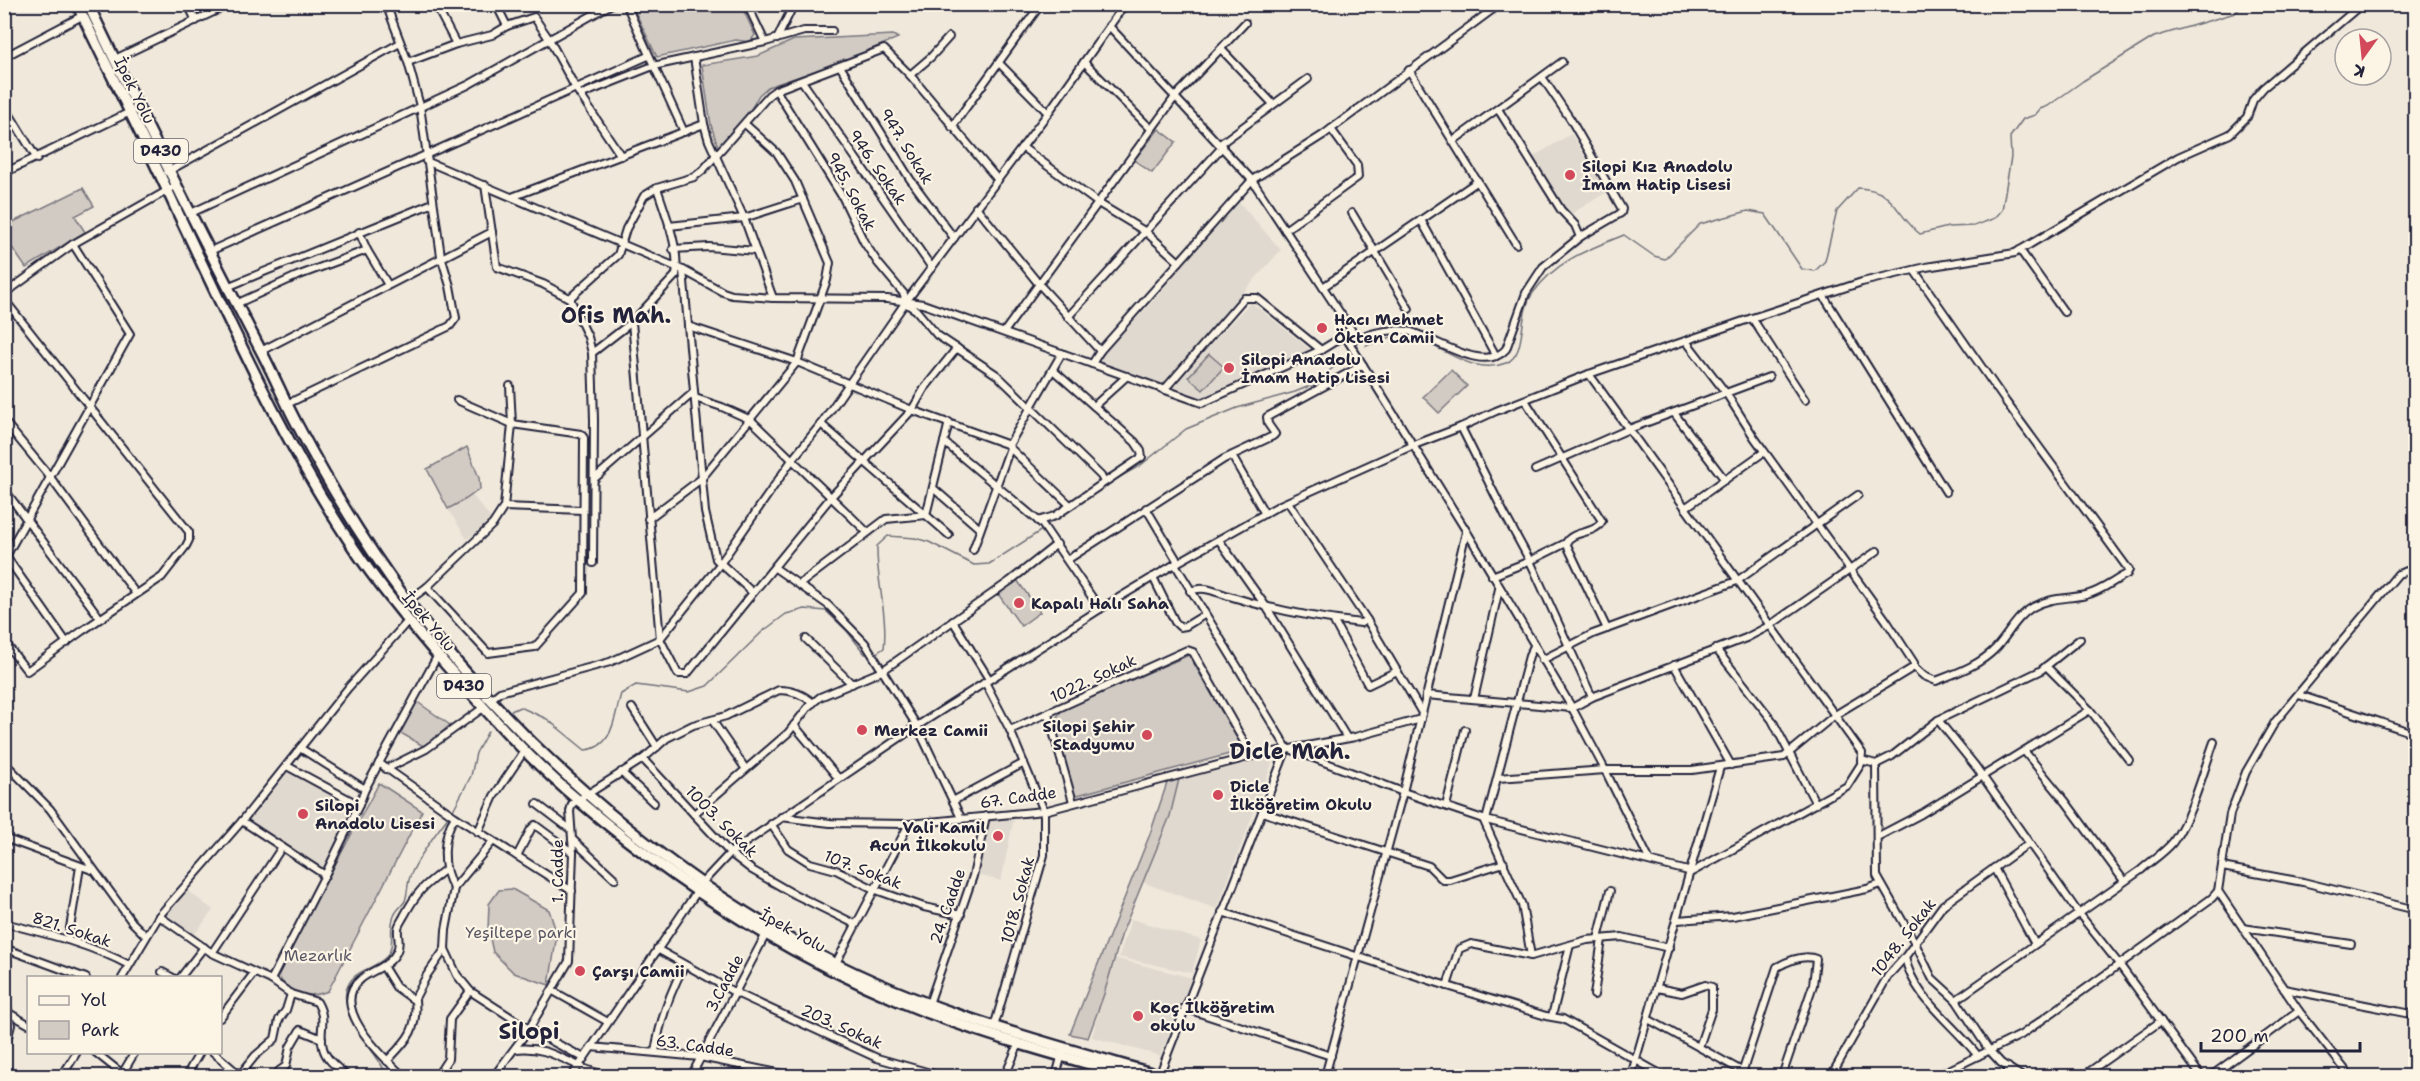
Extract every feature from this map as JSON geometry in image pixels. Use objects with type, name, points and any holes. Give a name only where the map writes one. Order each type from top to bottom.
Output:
[{"type":"highway","name":"İpek Yolu","points":[[77,4],[242,345],[306,469],[352,545],[408,621],[487,704],[525,750],[577,800],[766,934],[899,1001],[1019,1043],[1062,1052],[1132,1077]]},
{"type":"highway","name":"D430","points":[[88,4],[234,301],[287,404],[347,511],[408,602],[487,704],[586,794],[699,887],[804,947],[929,1004],[1062,1052],[1160,1076]]},
{"type":"highway","points":[[336,518],[344,520],[347,511]]},
{"type":"highway","points":[[352,545],[351,540],[354,536],[360,534],[364,537]]},
{"type":"street","points":[[188,4],[196,21]]},
{"type":"street","points":[[115,59],[230,4]]},
{"type":"street","points":[[287,404],[450,326],[456,318],[456,310],[441,256],[420,106],[408,62],[386,4]]},
{"type":"street","points":[[435,4],[456,44]]},
{"type":"street","points":[[496,4],[507,26]]},
{"type":"street","points":[[192,213],[468,85],[612,4]]},
{"type":"street","points":[[626,4],[652,66],[684,132]]},
{"type":"street","points":[[747,4],[765,42]]},
{"type":"street","points":[[777,39],[794,4]]},
{"type":"street","points":[[952,127],[1041,4]]},
{"type":"street","points":[[386,769],[426,749],[500,693],[610,662],[660,639],[720,564],[792,460],[850,384],[905,303],[1048,113],[1125,4]]},
{"type":"street","points":[[1092,364],[1100,351],[1252,180],[1331,129],[1500,4]]},
{"type":"street","points":[[572,1077],[699,887],[730,853],[917,726],[1153,577],[1288,502],[1414,445],[1461,428],[1589,374],[1862,282],[1914,270],[2015,253],[2178,157],[2230,134],[2247,117],[2253,100],[2262,88],[2362,4]]},
{"type":"street","points":[[4,57],[82,16]]},
{"type":"street","points":[[408,62],[456,44],[492,35],[507,26],[534,17],[549,39],[574,87],[621,156]]},
{"type":"street","points":[[1004,332],[1174,97],[1245,23]]},
{"type":"street","points":[[1109,26],[1222,145],[1252,180],[1352,331],[1347,339]]},
{"type":"street","points":[[580,95],[652,66],[804,32],[832,31]]},
{"type":"street","points":[[910,75],[931,57],[948,37]]},
{"type":"street","points":[[161,175],[400,43]]},
{"type":"street","points":[[571,299],[618,255],[636,207],[644,196],[657,188],[694,177],[746,124],[756,107],[776,90],[884,49],[910,75],[998,180]]},
{"type":"street","points":[[1221,49],[1273,104]]},
{"type":"street","points":[[210,251],[426,158],[574,87],[648,56]]},
{"type":"street","points":[[694,57],[704,124],[716,157],[744,218],[773,298]]},
{"type":"street","points":[[1083,62],[1151,129]]},
{"type":"street","points":[[1453,141],[1562,62]]},
{"type":"street","points":[[1000,63],[1048,113]]},
{"type":"street","name":"947. Sokak","points":[[840,66],[910,179],[954,238]]},
{"type":"street","points":[[1409,70],[1515,244]]},
{"type":"street","points":[[426,158],[680,269],[723,292],[773,298],[822,297],[923,304],[1202,403],[1347,339],[1368,333],[1406,331],[1482,358],[1496,356],[1506,349],[1526,293],[1543,267],[1580,237],[1621,213],[1622,209],[1571,120],[1542,77]]},
{"type":"street","points":[[1068,317],[1222,145],[1308,78]]},
{"type":"street","name":"946. Sokak","points":[[802,81],[932,268]]},
{"type":"street","name":"945. Sokak","points":[[776,90],[843,198],[864,242],[904,294],[905,303]]},
{"type":"street","points":[[4,105],[37,159]]},
{"type":"street","points":[[1498,109],[1561,210],[1575,225],[1580,237]]},
{"type":"street","points":[[4,173],[130,112]]},
{"type":"street","points":[[512,197],[704,124]]},
{"type":"street","points":[[648,519],[701,479],[797,362],[822,297],[830,263],[803,199],[788,167],[777,153],[746,124]]},
{"type":"street","points":[[1285,230],[1358,177],[1357,165],[1331,129]]},
{"type":"street","points":[[1022,147],[1098,203],[1146,232],[1179,262]]},
{"type":"street","points":[[1323,287],[1478,181]]},
{"type":"street","points":[[4,294],[73,244],[177,185]]},
{"type":"street","points":[[485,185],[497,267],[543,284],[571,299],[588,337],[592,353],[593,563]]},
{"type":"street","points":[[657,188],[680,269],[688,326],[705,512],[716,559],[752,592]]},
{"type":"street","points":[[669,226],[744,218],[803,199]]},
{"type":"street","points":[[227,287],[433,203]]},
{"type":"street","points":[[976,207],[1038,283],[1100,351]]},
{"type":"street","points":[[1352,213],[1409,309]]},
{"type":"street","points":[[1421,220],[1496,356]]},
{"type":"street","points":[[359,232],[388,285]]},
{"type":"street","points":[[261,351],[441,256],[492,232]]},
{"type":"street","points":[[67,643],[5,557],[130,334],[73,244]]},
{"type":"street","points":[[674,249],[709,247],[756,251]]},
{"type":"street","points":[[234,301],[367,250]]},
{"type":"street","points":[[2020,250],[2064,312]]},
{"type":"street","points":[[592,353],[632,322],[680,269]]},
{"type":"street","points":[[1686,341],[1726,393],[1764,452],[1886,620],[1914,663],[1914,667],[1924,676],[1936,681],[1973,666],[1996,648],[2023,614],[2031,608],[2063,597],[2087,595],[2104,588],[2130,570],[2006,402],[1914,270]]},
{"type":"street","points":[[1822,296],[1946,492]]},
{"type":"street","points":[[1164,390],[1244,298],[1257,298],[1321,350]]},
{"type":"street","points":[[4,299],[189,532],[186,546],[162,577],[27,671],[4,640]]},
{"type":"street","points":[[905,303],[916,310],[937,334],[997,375],[1030,410],[1101,476],[1104,482]]},
{"type":"street","points":[[1752,318],[1805,400]]},
{"type":"street","points":[[632,322],[660,639],[678,674],[687,674],[831,497],[912,410],[924,390],[957,348]]},
{"type":"street","points":[[688,326],[797,362],[912,410],[949,422],[1010,447],[1070,505]]},
{"type":"street","points":[[1347,339],[1414,445],[1572,708],[1650,861]]},
{"type":"street","points":[[973,550],[1010,447],[1062,353]]},
{"type":"street","points":[[1067,560],[1146,508],[1232,456],[1273,436],[1275,434],[1268,424],[1267,417],[1363,365]]},
{"type":"street","points":[[1040,523],[1055,516],[1142,457],[1135,442],[1054,371]]},
{"type":"street","points":[[1146,508],[1204,615],[1287,748],[1485,820],[1692,872],[1847,786],[1862,760],[1862,753],[1589,374]]},
{"type":"street","points":[[1094,406],[1127,376]]},
{"type":"street","points":[[1535,470],[1629,429],[1769,376]]},
{"type":"street","points":[[408,602],[493,524],[504,507],[512,424],[510,386]]},
{"type":"street","points":[[594,479],[695,395]]},
{"type":"street","points":[[695,395],[751,420],[867,532]]},
{"type":"street","points":[[427,587],[488,653],[535,647],[583,593],[584,438],[581,434],[512,424],[457,399]]},
{"type":"street","points":[[1492,576],[1530,561],[1566,543],[1569,538],[1597,528],[1602,520],[1525,400]]},
{"type":"street","points":[[1674,413],[1725,480]]},
{"type":"street","points":[[4,422],[50,477],[136,594]]},
{"type":"street","points":[[926,515],[949,422]]},
{"type":"street","points":[[821,424],[950,535]]},
{"type":"street","points":[[1461,428],[1530,561],[1570,645],[1592,698]]},
{"type":"street","points":[[944,442],[1048,531],[1100,609]]},
{"type":"street","points":[[1685,508],[1764,452]]},
{"type":"street","points":[[1232,456],[1265,514]]},
{"type":"street","points":[[933,488],[980,528]]},
{"type":"street","points":[[4,489],[100,618]]},
{"type":"street","points":[[1542,660],[1607,628],[1737,581],[1858,495]]},
{"type":"street","points":[[1288,502],[1367,620],[1421,716]]},
{"type":"street","points":[[504,507],[583,510]]},
{"type":"street","points":[[800,584],[886,519],[926,515]]},
{"type":"street","points":[[1325,1077],[1403,792],[1467,532]]},
{"type":"street","points":[[1219,540],[1267,608],[1347,738]]},
{"type":"street","points":[[1566,543],[1607,628]]},
{"type":"street","points":[[694,814],[788,733],[820,697],[882,671],[1010,581],[1057,544]]},
{"type":"street","points":[[1426,695],[1572,708],[1674,665],[1746,638],[1769,626],[1876,551]]},
{"type":"street","points":[[775,568],[828,605],[865,643],[917,726],[961,818]]},
{"type":"street","points":[[1940,1077],[1942,1073],[2021,1035],[2212,898],[2218,891],[2230,814],[2246,772],[2276,722],[2398,574],[2415,568]]},
{"type":"street","points":[[1153,577],[1175,622],[1180,627],[1204,615]]},
{"type":"street","points":[[1190,591],[1204,588],[1267,608],[1333,620],[1360,623],[1367,620]]},
{"type":"street","points":[[1474,699],[1500,588]]},
{"type":"street","points":[[1333,620],[1368,685],[1397,671]]},
{"type":"street","points":[[123,976],[159,916],[242,821],[348,688],[408,621]]},
{"type":"street","name":"1018. Sokak","points":[[953,621],[987,681],[1044,811],[1044,855],[994,1027]]},
{"type":"street","points":[[806,639],[852,684]]},
{"type":"street","points":[[1862,760],[1876,764],[1892,756],[1938,720],[2015,684],[2046,666],[2080,639]]},
{"type":"street","points":[[1531,956],[1522,905],[1485,820],[1534,646]]},
{"type":"street","points":[[1716,649],[1772,720],[1816,804]]},
{"type":"street","name":"1022. Sokak","points":[[1010,730],[1187,650],[1193,652],[1252,756]]},
{"type":"street","points":[[271,980],[325,875],[365,789],[438,655]]},
{"type":"street","points":[[1674,665],[1731,765]]},
{"type":"street","points":[[2046,666],[2090,710],[2129,760]]},
{"type":"street","points":[[1498,778],[1605,770],[1692,770],[1784,757],[1835,715],[1914,667]]},
{"type":"street","points":[[577,800],[643,759],[667,738],[693,724],[726,716],[779,690],[788,690],[803,695],[813,703]]},
{"type":"street","points":[[2299,695],[2415,734]]},
{"type":"street","points":[[632,708],[657,747]]},
{"type":"street","points":[[1877,837],[1921,814],[2025,752],[2090,710]]},
{"type":"street","points":[[1048,714],[1073,802]]},
{"type":"street","name":"67. Cadde","points":[[782,817],[830,823],[909,824],[1044,811],[1252,756],[1347,738],[1421,716]]},
{"type":"street","points":[[711,720],[745,768]]},
{"type":"street","points":[[1938,720],[1982,776],[2079,913],[2201,1077]]},
{"type":"street","points":[[794,725],[839,779]]},
{"type":"street","points":[[1446,806],[1465,730]]},
{"type":"street","points":[[1956,1000],[2141,870],[2164,851],[2173,841],[2187,816],[2214,742]]},
{"type":"street","points":[[300,748],[365,789]]},
{"type":"street","points":[[1160,1076],[1184,1008],[1287,748]]},
{"type":"street","points":[[478,832],[494,796],[525,750]]},
{"type":"street","points":[[2025,752],[2066,802],[2124,881]]},
{"type":"street","name":"1003. Sokak","points":[[643,759],[730,853],[752,870],[855,924]]},
{"type":"street","points":[[4,762],[50,809],[132,922],[146,936]]},
{"type":"street","points":[[379,763],[455,817],[572,891]]},
{"type":"street","points":[[953,801],[1024,763]]},
{"type":"street","points":[[1876,764],[1875,865],[1877,876],[1932,978],[1956,1000],[1989,1050],[2021,1077]]},
{"type":"street","points":[[287,766],[359,805]]},
{"type":"street","points":[[1631,1077],[1692,872],[1720,767]]},
{"type":"street","points":[[621,772],[654,803]]},
{"type":"street","name":"1. Cadde","points":[[494,1077],[529,1029],[569,961],[573,853],[570,811],[572,804],[577,800]]},
{"type":"street","points":[[537,804],[570,829]]},
{"type":"street","points":[[1262,812],[1429,866],[1443,880],[1450,880],[1504,863]]},
{"type":"street","name":"24. Cadde","points":[[929,1004],[942,960],[961,915],[973,876],[986,816]]},
{"type":"street","points":[[454,888],[448,879],[446,869],[446,836],[448,827],[455,817]]},
{"type":"street","points":[[242,821],[325,875]]},
{"type":"street","name":"107. Sokak","points":[[771,824],[788,849],[799,858],[836,870],[876,890],[924,907],[961,915]]},
{"type":"street","points":[[836,963],[909,824]]},
{"type":"street","points":[[517,856],[535,825],[573,853]]},
{"type":"street","points":[[4,838],[93,870]]},
{"type":"street","points":[[571,838],[615,879]]},
{"type":"street","points":[[387,1061],[404,1043],[412,1030],[417,1017],[415,1000],[427,975],[445,950],[454,888],[493,841]]},
{"type":"street","name":"1048. Sokak","points":[[1831,1077],[1888,975],[1905,957],[1943,905],[2029,843]]},
{"type":"street","points":[[212,953],[282,847]]},
{"type":"street","points":[[68,940],[80,867]]},
{"type":"street","points":[[2222,867],[2303,882],[2415,910]]},
{"type":"street","points":[[1994,868],[2035,944]]},
{"type":"street","points":[[403,1077],[376,1050],[352,1014],[349,1002],[351,990],[362,977],[383,966],[399,948],[398,927],[418,892],[446,869]]},
{"type":"street","points":[[1677,920],[1733,916],[1867,889],[1881,884]]},
{"type":"street","points":[[1594,995],[1600,939],[1610,891]]},
{"type":"street","points":[[2218,891],[2299,1011],[2350,1077]]},
{"type":"street","points":[[1222,912],[1447,986],[1563,1018],[1664,1077]]},
{"type":"street","points":[[159,916],[212,953],[271,980],[291,994],[317,1002],[323,1013],[323,1048],[327,1058],[347,1077]]},
{"type":"street","name":"821. Sokak","points":[[4,922],[68,940],[112,956],[129,965]]},
{"type":"street","points":[[2243,928],[2351,944]]},
{"type":"street","name":"3.Cadde","points":[[691,1077],[766,934]]},
{"type":"street","points":[[1447,986],[1459,950],[1464,945],[1472,944],[1531,956],[1570,945],[1622,937],[1670,948]]},
{"type":"street","points":[[1552,1016],[1570,945]]},
{"type":"street","points":[[182,976],[204,947]]},
{"type":"street","points":[[4,948],[81,976]]},
{"type":"street","name":"203. Sokak","points":[[657,949],[734,992],[877,1058],[941,1077]]},
{"type":"street","points":[[445,950],[457,975],[470,991],[529,1029],[584,1058]]},
{"type":"street","points":[[1742,1074],[1777,967],[1805,957],[1813,957],[1816,959],[1813,985],[1782,1077]]},
{"type":"street","points":[[1905,957],[1916,984],[1978,1056]]},
{"type":"street","points":[[383,966],[396,987],[415,1000]]},
{"type":"street","points":[[655,1052],[660,1023],[670,991],[684,966]]},
{"type":"street","points":[[162,972],[169,976]]},
{"type":"street","points":[[222,1014],[254,973]]},
{"type":"street","points":[[1658,988],[1682,993],[1705,985],[1712,987],[1712,1009],[1699,1047]]},
{"type":"street","points":[[2284,989],[2415,1015]]},
{"type":"street","points":[[437,1077],[448,1059],[450,1019],[470,991]]},
{"type":"street","points":[[553,991],[608,1022]]},
{"type":"street","points":[[4,993],[11,1025],[4,1052]]},
{"type":"street","points":[[214,1054],[240,1076],[255,1056],[275,1039],[279,1020],[286,1010],[291,994]]},
{"type":"street","points":[[1184,1008],[1331,1056]]},
{"type":"street","points":[[2211,1077],[2299,1011]]},
{"type":"street","points":[[9,1013],[27,1023]]},
{"type":"street","points":[[1648,1019],[1742,1074],[1751,1077]]},
{"type":"street","points":[[2083,1077],[2161,1021]]},
{"type":"street","points":[[276,1077],[279,1071],[286,1066],[290,1047],[300,1030],[322,1039]]},
{"type":"street","points":[[1005,1077],[1019,1043]]},
{"type":"street","name":"63. Cadde","points":[[591,1047],[700,1057],[793,1077]]},
{"type":"street","points":[[516,1048],[542,1049],[579,1066],[611,1077]]},
{"type":"street","points":[[1056,1077],[1062,1052]]},
{"type":"street","points":[[62,1077],[76,1054]]},
{"type":"street","points":[[96,1054],[120,1075],[134,1054]]},
{"type":"street","points":[[186,1077],[199,1054]]},
{"type":"street","points":[[2006,1077],[2008,1067]]},
{"type":"shaded area","name":"Silopi Kız Anadolu İmam Hatip Lisesi","points":[[1571,134],[1607,192],[1571,214],[1567,213],[1533,157]]},
{"type":"shaded area","points":[[1238,201],[1281,250],[1162,384],[1102,363],[1100,357],[1152,302]]},
{"type":"shaded area","name":"Silopi Anadolu İmam Hatip Lisesi","points":[[1251,302],[1311,350],[1203,399],[1171,386]]},
{"type":"shaded area","points":[[472,495],[493,521],[467,539],[448,509]]},
{"type":"shaded area","points":[[1276,753],[1217,909],[1142,882],[1170,816],[1180,775]]},
{"type":"shaded area","name":"Silopi Anadolu Lisesi","points":[[289,771],[356,807],[323,870],[248,822]]},
{"type":"shaded area","name":"Vali Kamil Acun İlkokulu","points":[[1014,818],[1001,881],[978,875],[988,821]]},
{"type":"shaded area","points":[[187,890],[213,910],[194,935],[165,914]]},
{"type":"shaded area","points":[[1131,919],[1201,940],[1192,973],[1119,957]]},
{"type":"shaded area","name":"Koç İlköğretim okulu","points":[[1114,958],[1193,978],[1160,1056],[1092,1037]]},
{"type":"green space","points":[[632,5],[741,5],[755,35],[750,42],[736,40],[657,57]]},
{"type":"green space","points":[[893,35],[898,38],[836,64],[768,87],[759,95],[743,123],[718,147],[711,125],[702,65],[758,56],[794,40]]},
{"type":"green space","points":[[1159,129],[1176,142],[1152,173],[1134,160]]},
{"type":"green space","points":[[83,188],[94,206],[75,216],[85,232],[26,268],[5,237],[5,226]]},
{"type":"green space","points":[[1209,354],[1224,367],[1203,390],[1188,377]]},
{"type":"green space","points":[[1451,370],[1467,386],[1439,413],[1423,397]]},
{"type":"green space","points":[[467,447],[479,478],[480,489],[448,509],[427,469]]},
{"type":"green space","name":"Kapalı Halı Saha","points":[[1017,580],[1040,612],[1021,626],[998,594]]},
{"type":"green space","name":"Silopi Şehir Stadyumu","points":[[1189,655],[1244,750],[1074,796],[1054,721],[1062,710]]},
{"type":"green space","points":[[416,701],[450,725],[425,747],[399,732]]},
{"type":"green space","points":[[1180,775],[1170,816],[1122,933],[1088,1038],[1070,1034],[1150,834],[1167,783]]},
{"type":"green space","name":"Mezarlık","points":[[379,783],[422,811],[328,991],[313,995],[300,994],[283,982],[278,976],[278,971]]},
{"type":"green space","name":"Yeşiltepe parkı","points":[[512,889],[549,910],[557,934],[549,985],[514,973],[493,952],[488,930],[489,904],[499,890]]},
{"type":"waterway","points":[[1366,346],[1388,338],[1404,336],[1422,340],[1468,363],[1480,366],[1506,363],[1517,351],[1528,302],[1542,282],[1574,257],[1624,235],[1654,256],[1665,259],[1700,224],[1748,211],[1765,214],[1802,269],[1815,271],[1825,261],[1837,211],[1858,188],[1870,189],[1887,198],[1920,234],[1948,227],[1974,226],[1995,218],[2002,210],[2011,157],[2010,137],[2023,119],[2035,115],[2040,109],[2154,37],[2235,13],[2244,4]]},
{"type":"waterway","points":[[1107,484],[1141,465],[1186,429],[1237,408],[1312,385],[1346,357]]},
{"type":"waterway","points":[[1045,527],[1058,517]]},
{"type":"waterway","points":[[875,654],[884,648],[885,635],[877,546],[888,536],[915,538],[929,542],[974,565],[989,564],[1042,530]]},
{"type":"waterway","points":[[511,711],[520,707],[547,719],[585,750],[595,748],[602,744],[611,730],[621,694],[636,685],[689,692],[707,686],[762,632],[786,614],[805,609],[826,611],[847,631],[865,654],[870,654]]},
{"type":"waterway","points":[[452,812],[471,776],[476,753],[488,731]]},
{"type":"waterway","points":[[351,1017],[346,998],[349,984],[358,974],[382,961],[390,952],[392,921],[405,901],[411,874],[428,844],[449,816]]},
{"type":"waterway","points":[[353,1022],[387,1076]]},
{"type":"place","name":"Silopi Kız Anadolu İmam Hatip Lisesi","points":[[1570,175]]},
{"type":"place","name":"Hacı Mehmet Ökten Camii","points":[[1322,328]]},
{"type":"place","name":"Silopi Anadolu İmam Hatip Lisesi","points":[[1229,368]]},
{"type":"place","name":"Kapalı Halı Saha","points":[[1019,603]]},
{"type":"place","name":"Merkez Camii","points":[[862,730]]},
{"type":"place","name":"Silopi Şehir Stadyumu","points":[[1147,735]]},
{"type":"place","name":"Dicle İlköğretim Okulu","points":[[1218,795]]},
{"type":"place","name":"Silopi Anadolu Lisesi","points":[[303,814]]},
{"type":"place","name":"Vali Kamil Acun İlkokulu","points":[[998,836]]},
{"type":"place","name":"Çarşı Camii","points":[[580,971]]},
{"type":"place","name":"Koç İlköğretim okulu","points":[[1138,1016]]},
{"type":"district","name":"Ofis Mah.","points":[[616,315]]},
{"type":"district","name":"Dicle Mah.","points":[[1290,751]]},
{"type":"district","name":"Silopi","points":[[529,1031]]}]
